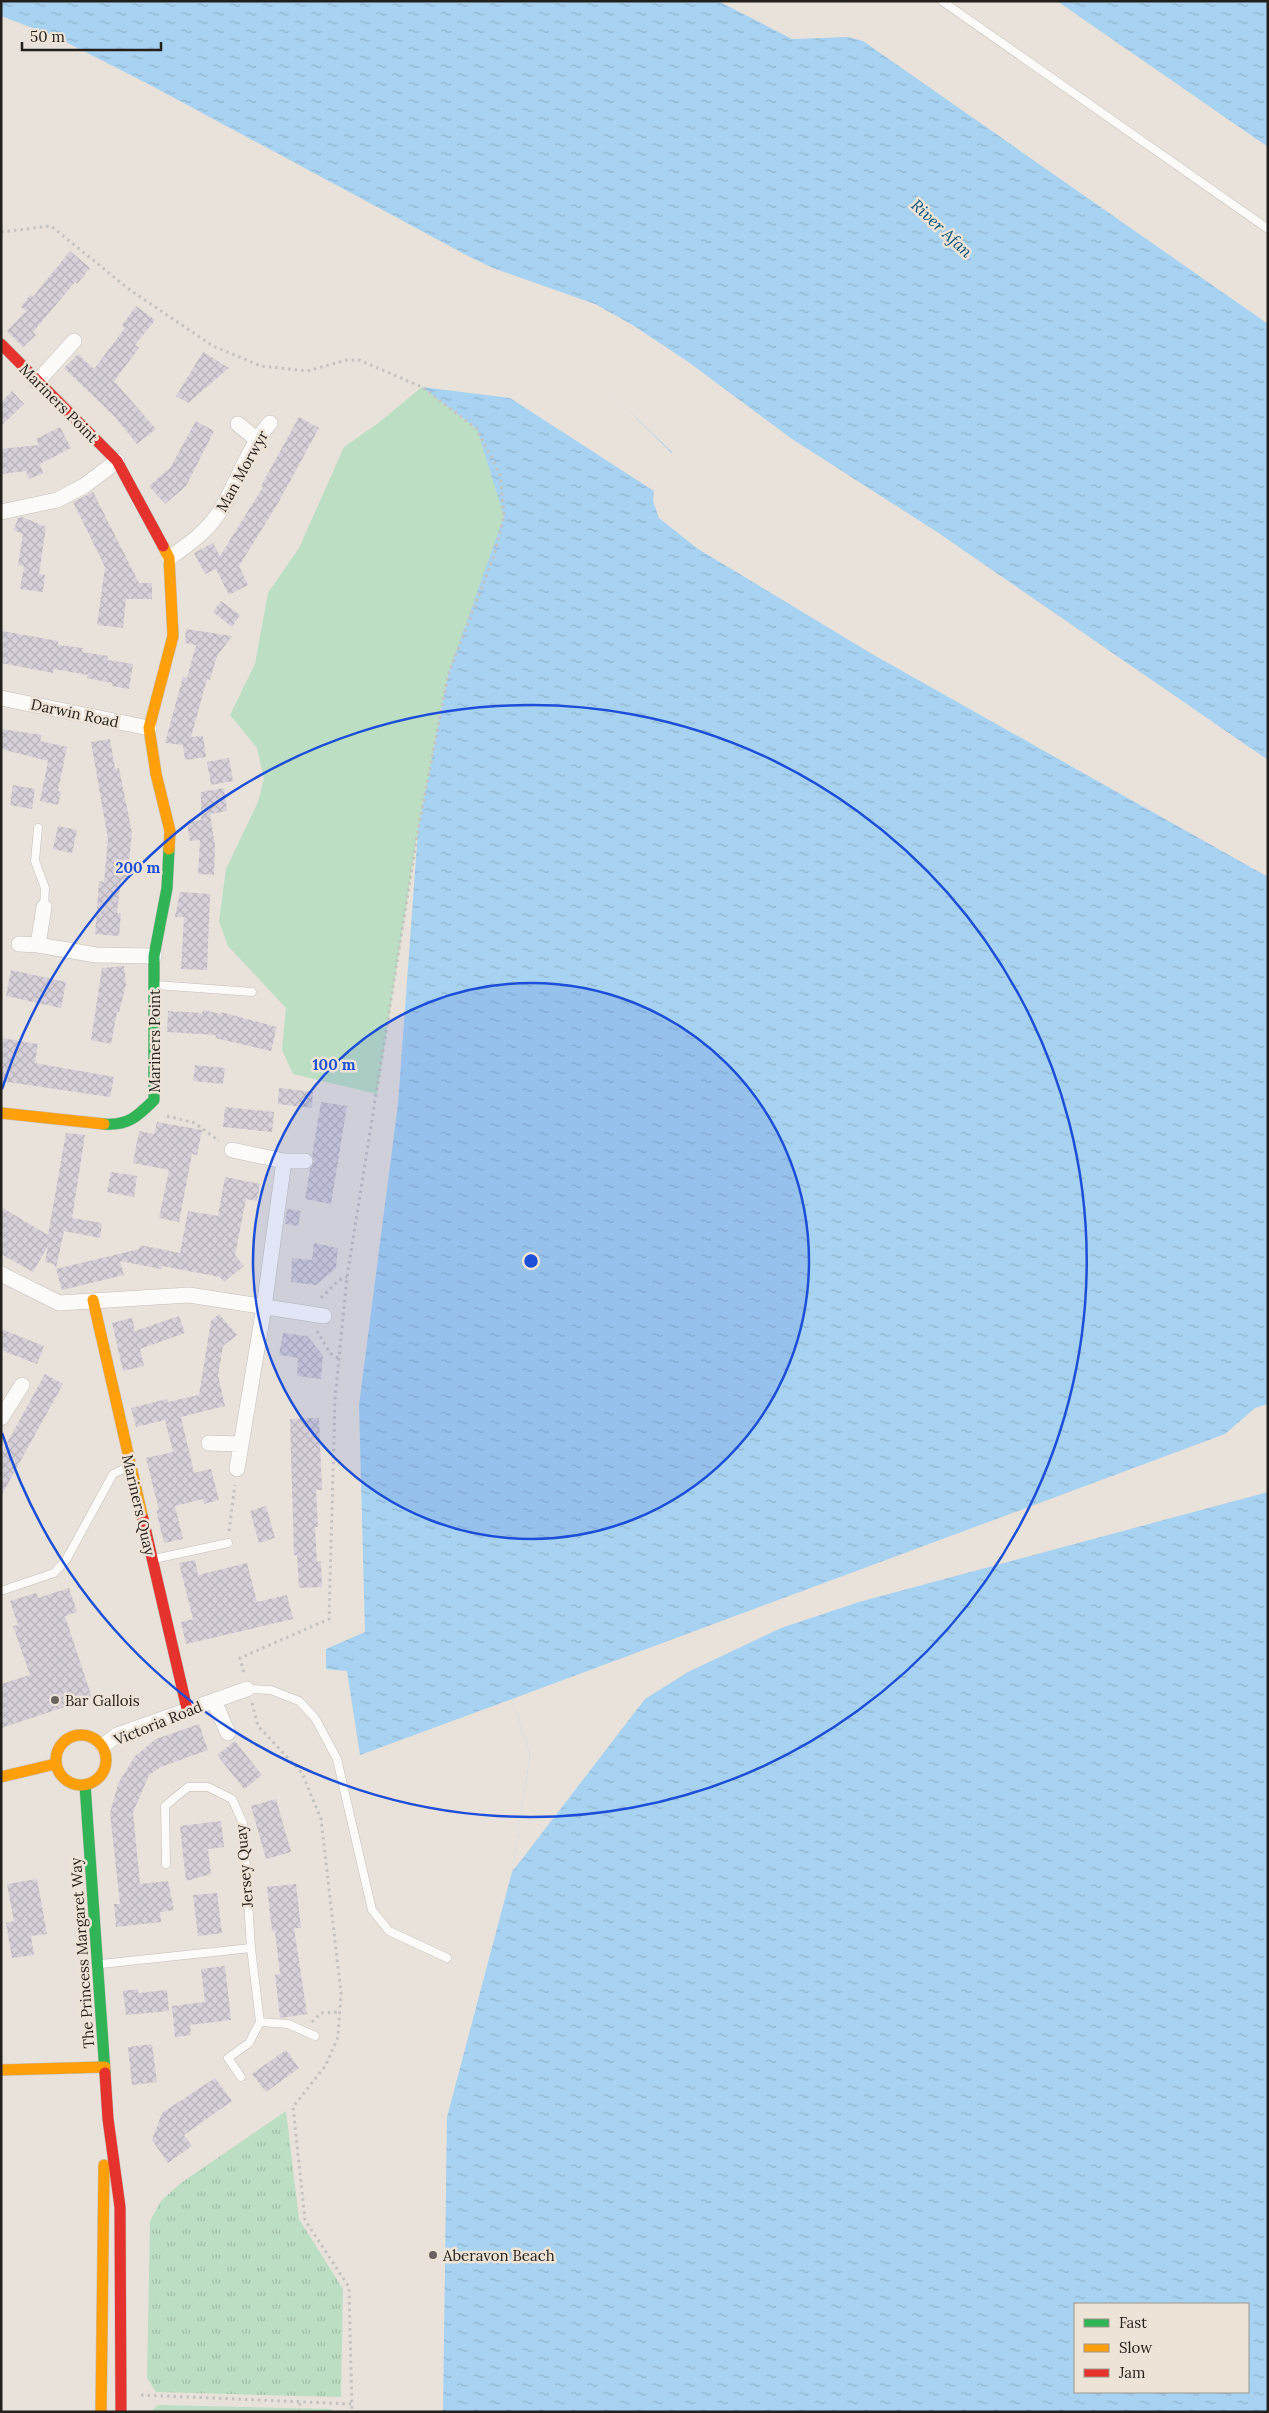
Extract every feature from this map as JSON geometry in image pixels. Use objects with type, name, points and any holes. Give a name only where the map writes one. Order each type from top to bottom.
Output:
[{"type":"street","points":[[37,382],[74,341]]},
{"type":"street","name":"Mariners Point","points":[[1,344],[117,461],[169,558],[173,636],[149,728],[156,774],[170,831],[167,888],[154,956],[154,1100],[136,1118],[116,1125],[1,1112]]},
{"type":"street","name":"Man Morwyr","points":[[169,558],[194,542],[220,512],[256,439],[270,422]]},
{"type":"street","points":[[238,424],[256,439]]},
{"type":"street","points":[[1,512],[57,500],[84,486],[117,461]]},
{"type":"street","name":"Darwin Road","points":[[1,698],[149,728]]},
{"type":"street","points":[[38,945],[44,907]]},
{"type":"street","points":[[19,944],[38,945],[96,955],[154,956]]},
{"type":"street","points":[[232,1150],[284,1161],[305,1161]]},
{"type":"street","points":[[237,1469],[264,1307],[284,1161]]},
{"type":"street","points":[[1,1274],[60,1302],[189,1295],[324,1316]]},
{"type":"street","name":"Mariners Quay","points":[[93,1300],[107,1352],[130,1466],[187,1709]]},
{"type":"street","points":[[2,1413],[22,1384]]},
{"type":"street","points":[[209,1443],[240,1444]]},
{"type":"street","name":"Victoria Road","points":[[104,1746],[117,1735],[247,1689]]},
{"type":"street","name":"Victoria Road","points":[[214,1701],[228,1733]]},
{"type":"street","name":"Victoria Road","points":[[55,1764],[57,1750],[65,1740],[78,1736],[93,1737],[104,1746],[107,1761],[101,1776],[85,1785]]},
{"type":"street","points":[[1,1777],[55,1764],[61,1774],[72,1784],[85,1785]]},
{"type":"street","name":"The Princess Margaret Way","points":[[85,1785],[108,2119],[120,2206],[121,2412]]},
{"type":"street","points":[[1,2070],[105,2067]]},
{"type":"street","name":"The Princess Margaret Way","points":[[101,2412],[102,2201],[108,2119]]},
{"type":"lane","points":[[942,1],[1268,229]]},
{"type":"lane","points":[[38,828],[35,861],[45,888],[44,907]]},
{"type":"lane","points":[[154,985],[252,992]]},
{"type":"lane","points":[[1,1590],[54,1573],[66,1560],[113,1474],[130,1466]]},
{"type":"lane","points":[[152,1560],[228,1543]]},
{"type":"lane","points":[[247,1689],[271,1690],[299,1701],[315,1718],[337,1759],[372,1910],[388,1931],[447,1958]]},
{"type":"lane","name":"Jersey Quay","points":[[166,1864],[165,1806],[188,1787],[208,1787],[232,1799],[243,1823],[251,1948],[260,2022]]},
{"type":"lane","points":[[98,1964],[251,1948]]},
{"type":"lane","points":[[241,2078],[228,2058],[249,2043],[260,2022],[288,2024],[315,2036]]},
{"type":"path","points":[[1,232],[52,226],[130,290],[212,346],[261,366],[307,371],[347,360],[359,360],[422,387],[477,429],[500,475],[504,516],[494,556],[448,675],[418,830],[347,1277],[335,1400],[329,1619],[240,1658],[258,1726],[302,1774],[321,1819],[341,1993],[338,2037],[326,2065],[293,2107],[305,2220],[349,2287],[352,2412]]},
{"type":"path","points":[[164,1115],[195,1123],[232,1150]]},
{"type":"path","points":[[228,1543],[237,1469]]},
{"type":"path","points":[[305,2030],[322,2013],[340,2012]]},
{"type":"path","points":[[121,2394],[353,2404]]},
{"type":"path","points":[[299,2412],[300,2403]]},
{"type":"green space","points":[[422,387],[477,429],[500,475],[504,516],[494,556],[448,675],[418,830],[377,1094],[293,1074],[282,1050],[286,1008],[228,946],[219,921],[226,869],[258,802],[264,779],[257,748],[230,715],[255,664],[268,593],[299,548],[344,447],[377,424]]},
{"type":"green space","points":[[286,2111],[299,2219],[343,2289],[341,2397],[156,2392],[147,2378],[150,2221],[161,2201],[181,2183]]},
{"type":"green space","points":[[158,2405],[331,2409],[333,2412],[150,2412]]},
{"type":"water","name":"River Afan","points":[[1,1],[746,1],[796,34],[848,25],[851,1],[1268,1],[1268,2412],[443,2412],[447,2117],[512,1872],[530,1755],[512,1699],[360,1755],[347,1671],[326,1669],[326,1649],[365,1632],[359,1405],[398,1104],[418,830],[448,675],[504,516],[477,429],[422,387],[510,398],[753,555],[737,517],[545,329],[103,84],[1,38]]},
{"type":"pier","points":[[718,1],[751,1],[797,32],[845,23],[843,13],[848,1],[1057,1],[1268,147],[1268,324],[863,41],[848,37],[792,39]]},
{"type":"pier","points":[[1,16],[54,36],[152,86],[468,256],[493,268],[595,304],[631,324],[687,361],[792,439],[937,532],[1268,760],[1268,877],[872,654],[698,549],[659,518],[653,501],[654,488],[748,549],[734,519],[672,455],[672,452],[544,331],[474,304],[102,86],[1,41]]},
{"type":"pier","points":[[1268,1404],[1268,1492],[859,1602],[781,1628],[688,1672],[645,1699],[512,1872],[530,1755],[512,1699],[1225,1434],[1255,1408]]},
{"type":"building","points":[[70,251],[90,268],[77,284],[75,282],[33,332],[36,335],[23,347],[7,331],[26,311],[21,307],[30,295],[33,297]]},
{"type":"building","points":[[136,306],[155,320],[135,345],[139,348],[114,381],[156,429],[137,444],[115,417],[64,368],[78,354],[94,369],[125,328],[122,325]]},
{"type":"building","points":[[203,352],[229,368],[188,403],[176,396]]},
{"type":"building","points":[[12,391],[24,404],[1,426],[1,402]]},
{"type":"building","points":[[299,417],[319,428],[278,503],[239,566],[248,585],[229,595],[216,569],[205,574],[194,553],[213,543],[220,556],[263,487],[261,486]]},
{"type":"building","points":[[196,421],[214,431],[186,486],[165,504],[149,486],[170,468]]},
{"type":"building","points":[[60,427],[71,448],[40,464],[43,473],[29,479],[26,471],[1,474],[1,449],[39,445],[36,439]]},
{"type":"building","points":[[93,492],[139,583],[152,583],[152,599],[126,599],[123,628],[97,625],[105,567],[73,502]]},
{"type":"building","points":[[22,517],[46,527],[39,574],[45,575],[43,592],[20,589],[24,566],[18,565],[23,534],[14,530],[18,518]]},
{"type":"building","points":[[221,601],[240,615],[232,627],[213,612]]},
{"type":"building","points":[[186,629],[232,636],[217,656],[210,680],[207,679],[191,737],[203,736],[206,757],[185,760],[183,745],[165,743],[183,677],[187,678],[196,645],[185,643]]},
{"type":"building","points":[[2,631],[58,641],[58,645],[83,648],[82,652],[108,656],[107,660],[133,664],[129,689],[87,678],[88,675],[54,669],[53,673],[1,663]]},
{"type":"building","points":[[1,729],[42,735],[40,741],[67,747],[58,791],[61,792],[58,805],[40,801],[48,761],[1,749]]},
{"type":"building","points":[[110,739],[115,769],[119,768],[132,833],[127,881],[121,880],[117,913],[121,913],[119,936],[95,934],[99,881],[104,882],[108,839],[91,742]]},
{"type":"building","points":[[229,758],[233,781],[211,785],[207,762]]},
{"type":"building","points":[[13,785],[35,789],[32,809],[10,805]]},
{"type":"building","points":[[224,788],[227,811],[210,814],[215,846],[214,875],[198,874],[200,840],[190,841],[187,822],[201,820],[201,792]]},
{"type":"building","points":[[58,826],[77,830],[72,853],[53,849]]},
{"type":"building","points":[[180,892],[210,894],[207,970],[181,969],[184,917],[175,917]]},
{"type":"building","points":[[124,966],[126,985],[119,1012],[117,1012],[111,1044],[91,1040],[102,968]]},
{"type":"building","points":[[11,970],[66,982],[61,1008],[6,996]]},
{"type":"building","points":[[203,1010],[221,1014],[221,1012],[277,1027],[271,1051],[215,1038],[216,1035],[167,1032],[168,1011],[202,1013]]},
{"type":"building","points":[[1,1038],[38,1044],[35,1063],[114,1077],[110,1097],[1,1081]]},
{"type":"building","points":[[195,1065],[225,1068],[223,1084],[193,1081]]},
{"type":"building","points":[[279,1088],[313,1092],[312,1108],[278,1104]]},
{"type":"building","points":[[321,1102],[347,1106],[331,1204],[305,1199],[310,1169],[314,1161],[312,1155]]},
{"type":"building","points":[[225,1107],[274,1112],[272,1132],[223,1127]]},
{"type":"building","points":[[157,1122],[202,1130],[197,1155],[192,1154],[179,1222],[159,1218],[169,1170],[133,1163],[139,1131],[154,1134]]},
{"type":"building","points":[[66,1133],[85,1135],[72,1218],[102,1223],[100,1238],[64,1231],[56,1268],[54,1264],[45,1262],[48,1246],[33,1272],[1,1254],[1,1207],[48,1235]]},
{"type":"building","points":[[111,1172],[137,1176],[134,1197],[107,1192]]},
{"type":"building","points":[[225,1177],[260,1184],[257,1201],[246,1199],[235,1255],[244,1266],[224,1282],[220,1277],[162,1266],[161,1269],[120,1261],[124,1275],[62,1290],[56,1269],[139,1249],[140,1245],[180,1253],[188,1211],[218,1216]]},
{"type":"building","points":[[287,1209],[301,1211],[298,1226],[285,1224]]},
{"type":"building","points":[[314,1243],[338,1248],[336,1268],[316,1285],[291,1282],[292,1258],[312,1260]]},
{"type":"building","points":[[219,1314],[237,1335],[223,1346],[218,1375],[225,1406],[181,1417],[194,1473],[211,1469],[219,1500],[204,1504],[203,1499],[175,1506],[183,1539],[164,1543],[156,1510],[159,1510],[146,1458],[173,1452],[165,1420],[136,1427],[131,1408],[167,1399],[168,1402],[199,1395],[211,1321]]},
{"type":"building","points":[[179,1316],[185,1333],[140,1349],[144,1366],[123,1371],[112,1323],[132,1318],[135,1331]]},
{"type":"building","points":[[1,1329],[44,1346],[37,1364],[1,1350]]},
{"type":"building","points":[[283,1333],[307,1336],[323,1355],[321,1379],[297,1376],[298,1358],[279,1355]]},
{"type":"building","points":[[45,1374],[63,1384],[1,1496],[1,1454]]},
{"type":"building","points":[[319,1418],[322,1490],[316,1490],[318,1527],[315,1527],[317,1562],[321,1561],[322,1587],[299,1588],[297,1555],[294,1555],[290,1419]]},
{"type":"building","points":[[266,1506],[275,1538],[259,1543],[250,1511]]},
{"type":"building","points":[[195,1560],[198,1575],[247,1563],[257,1602],[287,1595],[293,1619],[186,1644],[181,1622],[193,1619],[179,1563]]},
{"type":"building","points":[[69,1588],[77,1612],[65,1616],[92,1698],[1,1728],[1,1684],[30,1675],[13,1626],[18,1625],[10,1601],[36,1593],[38,1598]]},
{"type":"building","points":[[199,1724],[208,1750],[161,1767],[149,1775],[133,1812],[140,1884],[168,1881],[174,1910],[160,1912],[161,1922],[116,1927],[114,1904],[120,1904],[110,1813],[118,1784],[135,1756],[156,1739]]},
{"type":"building","points":[[235,1741],[262,1775],[244,1789],[217,1755]]},
{"type":"building","points":[[276,1799],[291,1852],[266,1859],[251,1806]]},
{"type":"building","points":[[221,1821],[224,1847],[208,1849],[211,1874],[186,1881],[180,1826]]},
{"type":"building","points":[[37,1879],[47,1934],[31,1936],[34,1955],[12,1958],[6,1923],[14,1921],[7,1884]]},
{"type":"building","points":[[296,1884],[301,1928],[294,1928],[307,2014],[280,2018],[275,1975],[280,1974],[275,1931],[272,1931],[267,1887]]},
{"type":"building","points":[[217,1893],[222,1933],[198,1936],[193,1895]]},
{"type":"building","points":[[225,1966],[231,2020],[190,2025],[191,2035],[175,2037],[172,2006],[205,2002],[201,1969]]},
{"type":"building","points":[[138,1989],[138,1993],[167,1990],[169,2011],[126,2015],[123,1991]]},
{"type":"building","points":[[152,2044],[157,2082],[132,2085],[128,2047]]},
{"type":"building","points":[[286,2050],[299,2068],[266,2092],[252,2074]]},
{"type":"building","points":[[215,2078],[232,2101],[184,2135],[192,2146],[168,2163],[152,2140],[162,2113]]},
{"type":"traffic: fast","points":[[104,1124],[126,1122],[143,1111],[154,1100],[154,956],[167,888],[169,849]]},
{"type":"traffic: fast","points":[[85,1785],[105,2073]]},
{"type":"traffic: slow","points":[[163,546],[169,558],[173,636],[149,728],[156,774],[170,831],[169,849]]},
{"type":"traffic: slow","points":[[1,1113],[104,1124]]},
{"type":"traffic: slow","points":[[93,1300],[143,1519]]},
{"type":"traffic: slow","points":[[81,1735],[91,1737],[99,1742],[104,1750],[106,1760],[104,1770],[99,1778],[91,1783],[81,1785],[71,1783],[63,1778],[58,1770],[56,1760],[58,1750],[63,1742],[71,1737],[81,1735]]},
{"type":"traffic: slow","points":[[1,1777],[55,1764]]},
{"type":"traffic: slow","points":[[1,2070],[105,2067]]},
{"type":"traffic: slow","points":[[101,2412],[104,2165]]},
{"type":"traffic: jam","points":[[1,344],[117,461],[163,546]]},
{"type":"traffic: jam","points":[[143,1519],[187,1709]]},
{"type":"traffic: jam","points":[[105,2073],[108,2119],[120,2207],[121,2412]]},
{"type":"place","name":"Bar Gallois","points":[[55,1700]]},
{"type":"place","name":"Aberavon Beach","points":[[433,2255]]}]
